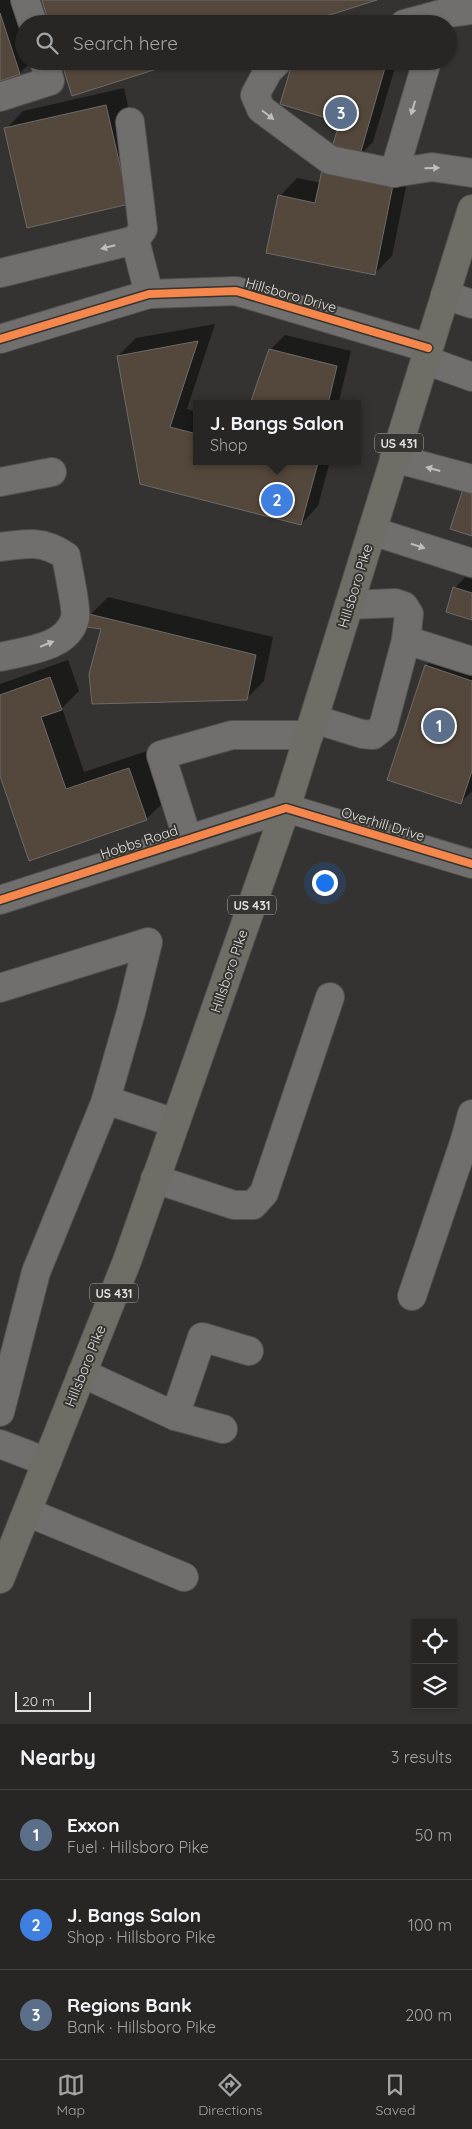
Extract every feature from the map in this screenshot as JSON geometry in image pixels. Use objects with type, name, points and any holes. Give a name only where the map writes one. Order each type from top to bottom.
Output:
[{"type":"main road","name":"Hillsboro Pike","points":[[0,1579],[126,1261],[286,808],[472,209]]},
{"type":"street","points":[[25,0],[30,15]]},
{"type":"street","points":[[454,15],[472,10]]},
{"type":"street","points":[[0,97],[50,81],[50,70]]},
{"type":"street","points":[[269,70],[255,95],[261,109],[330,160],[394,173],[432,167],[472,173]]},
{"type":"street","points":[[394,173],[424,70]]},
{"type":"street","points":[[0,272],[135,240],[143,229],[130,122]]},
{"type":"street","points":[[135,240],[148,294]]},
{"type":"street","name":"Hillsboro Drive","points":[[0,339],[148,294],[236,291],[427,354],[472,377]]},
{"type":"street","points":[[445,295],[472,304]]},
{"type":"street","points":[[394,458],[472,479]]},
{"type":"street","points":[[0,482],[52,472]]},
{"type":"street","points":[[372,531],[472,563]]},
{"type":"street","points":[[0,547],[26,543],[52,547],[66,556],[76,617],[66,635],[46,646],[0,657]]},
{"type":"street","points":[[188,840],[161,754],[232,735],[311,727],[373,735],[384,727],[406,640],[409,614],[404,606],[395,603],[349,605]]},
{"type":"street","points":[[406,640],[472,661]]},
{"type":"street","name":"Hobbs Road","points":[[1,898],[286,808]]},
{"type":"street","name":"Overhill Drive","points":[[286,808],[472,864]]},
{"type":"street","points":[[0,988],[148,942],[106,1100],[36,1272],[0,1412]]},
{"type":"street","points":[[155,1179],[234,1205],[253,1205],[264,1193],[330,997]]},
{"type":"street","points":[[106,1100],[175,1124]]},
{"type":"street","points":[[412,1296],[468,1141],[472,1114]]},
{"type":"street","points":[[176,1416],[202,1338],[249,1351]]},
{"type":"street","points":[[82,1373],[176,1416],[223,1429]]},
{"type":"street","points":[[0,1444],[47,1462]]},
{"type":"street","points":[[27,1512],[184,1577]]},
{"type":"building","points":[[42,0],[377,0],[330,15],[46,15]]},
{"type":"building","points":[[0,13],[15,59],[15,70],[19,70],[20,74],[0,81]]},
{"type":"building","points":[[64,70],[154,70],[72,96]]},
{"type":"building","points":[[290,70],[384,70],[359,158],[331,150],[340,122],[280,104]]},
{"type":"building","points":[[106,105],[129,204],[27,228],[4,128]]},
{"type":"building","points":[[322,170],[393,185],[375,275],[266,253],[278,195],[315,203]]},
{"type":"building","points":[[198,341],[170,427],[193,433],[193,465],[317,465],[301,525],[140,484],[117,356]]},
{"type":"building","points":[[269,349],[337,366],[329,400],[251,400]]},
{"type":"building","points":[[464,486],[472,488],[472,536],[450,529]]},
{"type":"building","points":[[453,587],[472,593],[472,620],[446,612]]},
{"type":"building","points":[[89,614],[256,655],[247,700],[92,704],[89,674],[101,629],[86,627]]},
{"type":"building","points":[[425,665],[472,681],[472,771],[461,804],[387,780]]},
{"type":"building","points":[[50,677],[62,710],[41,717],[66,789],[129,768],[147,820],[29,861],[0,776],[0,695]]},
{"type":"cycle path","points":[[0,339],[149,294],[236,291],[428,348]]},
{"type":"cycle path","points":[[0,900],[286,808],[472,864]]},
{"type":"place","name":"Regions Bank","points":[[341,113]]},
{"type":"place","name":"J. Bangs Salon","points":[[277,500]]},
{"type":"place","name":"Exxon","points":[[439,726]]}]
